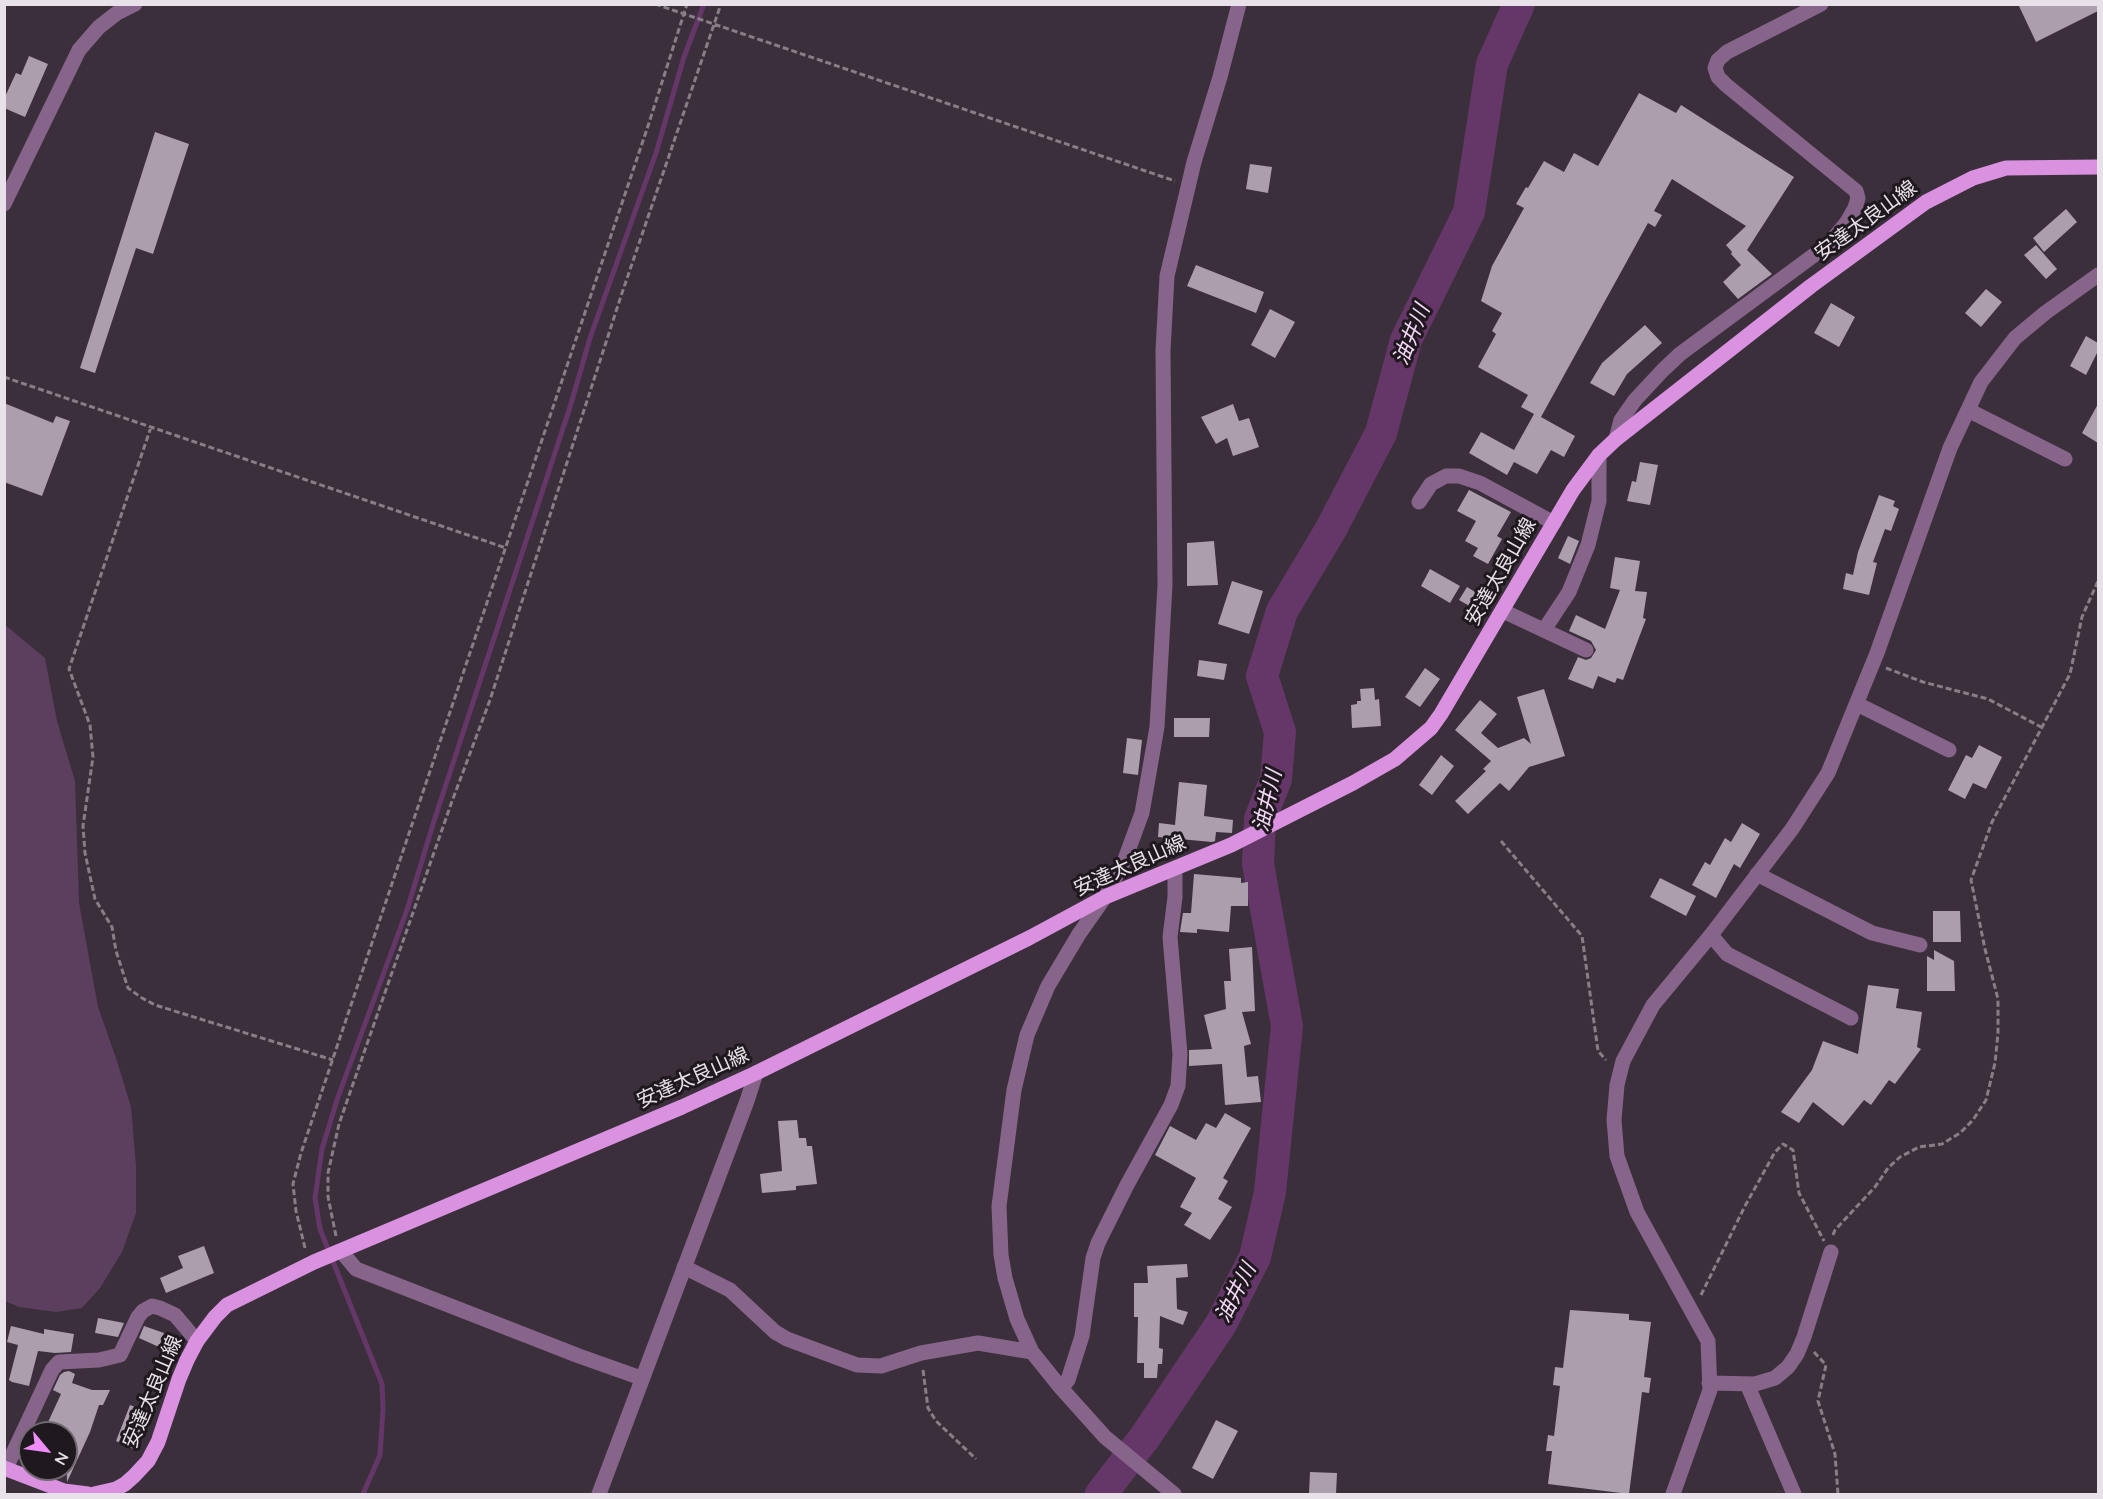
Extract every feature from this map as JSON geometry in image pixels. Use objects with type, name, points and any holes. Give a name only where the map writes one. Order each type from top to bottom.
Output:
[{"type":"main road","name":"安達太良山線","points":[[94,1494],[116,1489],[125,1484],[148,1461],[158,1442],[178,1379],[197,1341],[227,1305],[314,1263],[682,1107],[756,1073],[1029,939],[1105,897],[1231,845],[1395,759],[1431,728],[1458,688],[1573,490],[1599,455],[1616,439],[1811,286],[1926,202],[1972,178],[2006,168],[2098,167]]},
{"type":"main road","points":[[5,1468],[64,1491],[88,1494]]},
{"type":"street","points":[[4,204],[79,50],[99,27],[117,13],[135,4]]},
{"type":"street","points":[[1174,1494],[1105,1437],[1032,1352],[1009,1296],[1001,1255],[999,1206],[1014,1090],[1027,1035],[1048,986],[1079,934],[1105,897],[1125,859],[1142,813],[1157,727],[1165,585],[1163,351],[1167,276],[1188,185],[1239,4]]},
{"type":"street","points":[[1616,439],[1621,420],[1635,400],[1663,370],[1680,354],[1828,244],[1847,222],[1855,208],[1858,198],[1856,191],[1726,85],[1718,77],[1715,68],[1718,60],[1727,52],[1821,4]]},
{"type":"street","points":[[1673,1494],[1710,1390],[1708,1341],[1637,1212],[1617,1156],[1614,1120],[1617,1085],[1623,1061],[1653,1005],[1711,935],[1792,830],[1828,773],[1873,663],[1950,448],[1981,382],[2015,338],[2098,275]]},
{"type":"street","points":[[1968,410],[2065,459]]},
{"type":"street","points":[[1544,630],[1569,592],[1588,545],[1599,501],[1599,455]]},
{"type":"street","points":[[1419,502],[1431,484],[1446,476],[1459,476],[1480,483],[1554,523]]},
{"type":"street","points":[[1503,611],[1587,650]]},
{"type":"street","points":[[1857,704],[1950,750]]},
{"type":"street","points":[[1061,1388],[1068,1380],[1082,1336],[1093,1258],[1098,1243],[1127,1185],[1172,1105],[1178,1086],[1180,1054],[1170,937],[1175,897],[1175,869]]},
{"type":"street","points":[[1757,874],[1872,933],[1920,945]]},
{"type":"street","points":[[1711,935],[1727,954],[1851,1018]]},
{"type":"street","points":[[599,1494],[756,1073]]},
{"type":"street","points":[[340,1252],[356,1269],[641,1378]]},
{"type":"street","points":[[1709,1383],[1747,1384],[1775,1378],[1793,1361],[1803,1340],[1831,1252]]},
{"type":"street","points":[[684,1267],[730,1290],[775,1332],[787,1339],[857,1365],[880,1366],[921,1353],[978,1343],[1032,1352]]},
{"type":"street","points":[[5,1468],[52,1370],[59,1362],[99,1360],[120,1354],[138,1317],[152,1306],[175,1315],[197,1341]]},
{"type":"street","points":[[1747,1384],[1794,1494]]},
{"type":"path","points":[[656,4],[1188,185]]},
{"type":"path","points":[[314,1263],[296,1211],[293,1184],[687,4]]},
{"type":"path","points":[[340,1252],[328,1197],[328,1173],[339,1124],[451,804],[490,700],[626,282],[721,4]]},
{"type":"path","points":[[4,377],[506,548]]},
{"type":"path","points":[[150,427],[69,669],[90,725],[93,757],[83,826],[85,853],[95,899],[112,927],[116,951],[128,988],[142,998],[155,1005],[333,1060]]},
{"type":"path","points":[[1831,1252],[1831,1239],[1835,1230],[1863,1201],[1888,1168],[1900,1157],[1919,1147],[1942,1144],[1960,1133],[1973,1120],[1986,1100],[1995,1063],[1998,999],[1971,880],[1992,822],[2070,674],[2082,617],[2098,581]]},
{"type":"path","points":[[1873,663],[1923,681],[1988,699],[2043,728]]},
{"type":"path","points":[[1501,841],[1582,936],[1598,1051],[1620,1074]]},
{"type":"path","points":[[1692,1311],[1745,1206],[1783,1143],[1793,1150],[1799,1193],[1813,1223],[1831,1252]]},
{"type":"path","points":[[1803,1340],[1826,1365],[1818,1401],[1834,1454],[1838,1494]]},
{"type":"path","points":[[921,1353],[928,1408],[936,1421],[976,1459]]},
{"type":"shaded area","points":[[4,624],[45,658],[57,721],[75,781],[79,903],[98,1007],[131,1107],[136,1166],[136,1213],[122,1252],[100,1288],[82,1308],[56,1312],[19,1307],[5,1301]]},
{"type":"building","points":[[2018,4],[2098,4],[2098,11],[2036,42]]},
{"type":"building","points":[[29,56],[48,64],[25,117],[4,108],[4,99],[16,73],[21,75]]},
{"type":"building","points":[[1639,93],[1676,113],[1681,105],[1794,177],[1747,250],[1772,274],[1738,299],[1723,282],[1741,265],[1726,245],[1746,226],[1672,179],[1654,211],[1662,215],[1655,227],[1648,223],[1541,417],[1575,436],[1564,457],[1551,450],[1537,474],[1514,462],[1507,475],[1469,453],[1481,432],[1514,450],[1534,414],[1521,407],[1528,395],[1478,367],[1496,334],[1492,331],[1502,313],[1481,301],[1492,266],[1524,208],[1516,204],[1544,161],[1564,172],[1574,153],[1598,166]]},
{"type":"building","points":[[155,132],[189,144],[153,254],[136,248],[95,373],[80,368]]},
{"type":"building","points":[[1250,164],[1272,167],[1268,193],[1246,189]]},
{"type":"building","points":[[2066,209],[2077,222],[2044,252],[2033,238]]},
{"type":"building","points":[[2036,245],[2057,269],[2046,279],[2024,255]]},
{"type":"building","points":[[1196,265],[1264,292],[1256,313],[1187,286]]},
{"type":"building","points":[[1986,289],[2002,302],[1981,327],[1965,313]]},
{"type":"building","points":[[1831,303],[1855,317],[1839,347],[1814,333]]},
{"type":"building","points":[[1270,309],[1295,322],[1275,358],[1251,345]]},
{"type":"building","points":[[1645,325],[1662,343],[1627,374],[1614,396],[1590,383],[1602,363]]},
{"type":"building","points":[[2086,336],[2098,343],[2098,351],[2086,375],[2070,366]]},
{"type":"building","points":[[4,403],[53,423],[56,416],[70,421],[42,496],[4,482]]},
{"type":"building","points":[[1233,404],[1239,421],[1249,418],[1259,447],[1233,456],[1227,438],[1216,444],[1201,417]]},
{"type":"building","points":[[2098,404],[2098,443],[2082,433]]},
{"type":"building","points":[[1640,462],[1658,465],[1650,505],[1627,501],[1632,481],[1636,482]]},
{"type":"building","points":[[1469,490],[1511,512],[1497,536],[1502,539],[1488,564],[1473,556],[1478,548],[1465,541],[1476,521],[1457,511]]},
{"type":"building","points":[[1879,495],[1895,501],[1893,506],[1899,509],[1891,531],[1885,529],[1873,562],[1877,563],[1869,595],[1843,589],[1846,573],[1853,575],[1858,552]]},
{"type":"building","points":[[1568,536],[1579,541],[1570,564],[1558,558]]},
{"type":"building","points":[[1214,541],[1218,585],[1187,586],[1187,543]]},
{"type":"building","points":[[1615,557],[1640,561],[1635,591],[1647,592],[1643,618],[1646,619],[1623,680],[1617,678],[1615,683],[1598,676],[1593,689],[1568,679],[1578,657],[1586,660],[1591,658],[1596,650],[1591,641],[1569,631],[1576,615],[1605,629],[1620,590],[1610,588]]},
{"type":"building","points":[[1430,569],[1460,586],[1450,603],[1421,586]]},
{"type":"building","points":[[1232,581],[1263,591],[1249,634],[1218,624]]},
{"type":"building","points":[[1467,587],[1480,595],[1473,608],[1459,600]]},
{"type":"building","points":[[1199,660],[1227,664],[1224,680],[1197,676]]},
{"type":"building","points":[[1425,668],[1440,679],[1420,707],[1405,697]]},
{"type":"building","points":[[1374,688],[1375,700],[1379,699],[1381,726],[1352,728],[1351,705],[1361,701],[1360,689]]},
{"type":"building","points":[[1544,689],[1565,756],[1529,767],[1509,791],[1500,783],[1468,814],[1455,801],[1486,771],[1483,769],[1491,761],[1455,730],[1480,700],[1497,714],[1481,733],[1498,748],[1524,738],[1531,744],[1517,697]]},
{"type":"building","points":[[1174,718],[1210,718],[1209,737],[1174,737]]},
{"type":"building","points":[[1127,738],[1142,740],[1138,775],[1123,773]]},
{"type":"building","points":[[1979,745],[2002,757],[1986,789],[1973,783],[1965,799],[1948,790],[1966,755],[1972,758]]},
{"type":"building","points":[[1441,755],[1454,766],[1432,795],[1419,785]]},
{"type":"building","points":[[1179,782],[1207,785],[1204,816],[1233,820],[1232,833],[1216,832],[1215,841],[1212,842],[1158,837],[1159,823],[1175,825]]},
{"type":"building","points":[[1742,823],[1760,834],[1740,868],[1734,864],[1716,898],[1692,885],[1705,862],[1710,865],[1725,838],[1731,842]]},
{"type":"building","points":[[1194,874],[1241,878],[1241,883],[1248,882],[1248,906],[1231,906],[1229,932],[1197,929],[1197,933],[1180,932],[1183,913],[1191,913]]},
{"type":"building","points":[[1660,878],[1696,896],[1686,916],[1650,897]]},
{"type":"building","points":[[1933,911],[1960,911],[1961,942],[1933,942]]},
{"type":"building","points":[[1252,947],[1255,1011],[1242,1012],[1251,1044],[1244,1046],[1247,1077],[1258,1076],[1261,1102],[1225,1105],[1222,1064],[1189,1066],[1189,1050],[1212,1049],[1204,1015],[1226,1009],[1224,981],[1231,981],[1229,949]]},
{"type":"building","points":[[1934,950],[1954,961],[1955,991],[1927,991],[1927,956],[1934,960]]},
{"type":"building","points":[[1868,985],[1899,989],[1896,1008],[1922,1012],[1917,1047],[1921,1049],[1895,1084],[1889,1080],[1871,1105],[1864,1100],[1843,1126],[1813,1102],[1799,1123],[1781,1112],[1812,1070],[1823,1041],[1858,1054]]},
{"type":"building","points":[[1225,1113],[1251,1128],[1223,1178],[1228,1181],[1218,1199],[1232,1207],[1210,1240],[1184,1225],[1192,1213],[1180,1207],[1196,1178],[1155,1155],[1170,1126],[1196,1140],[1206,1123],[1216,1128]]},
{"type":"building","points":[[797,1120],[799,1138],[806,1138],[807,1146],[812,1146],[817,1184],[796,1186],[796,1190],[762,1193],[760,1174],[782,1171],[778,1121]]},
{"type":"building","points":[[204,1246],[214,1273],[166,1293],[160,1278],[183,1268],[178,1256]]},
{"type":"building","points":[[1187,1264],[1188,1277],[1176,1278],[1177,1309],[1188,1312],[1183,1325],[1160,1316],[1159,1348],[1163,1349],[1162,1364],[1158,1364],[1157,1378],[1144,1378],[1144,1363],[1137,1363],[1138,1317],[1134,1317],[1134,1283],[1148,1283],[1147,1266]]},
{"type":"building","points":[[1570,1310],[1629,1314],[1629,1320],[1651,1322],[1644,1377],[1651,1378],[1649,1393],[1642,1392],[1629,1494],[1548,1484],[1552,1451],[1546,1451],[1548,1435],[1554,1436],[1560,1386],[1553,1385],[1555,1367],[1563,1368]]},
{"type":"building","points":[[98,1318],[124,1323],[118,1337],[95,1333]]},
{"type":"building","points":[[11,1326],[44,1334],[44,1329],[74,1334],[71,1352],[38,1351],[29,1386],[12,1382],[9,1380],[18,1345],[7,1342]]},
{"type":"building","points":[[144,1326],[164,1333],[159,1347],[139,1338]]},
{"type":"building","points":[[69,1371],[75,1374],[72,1383],[92,1390],[110,1390],[103,1405],[99,1405],[78,1458],[78,1421],[49,1421],[61,1394],[53,1390],[60,1375]]},
{"type":"building","points":[[130,1405],[151,1413],[136,1450],[116,1441]]},
{"type":"building","points":[[1216,1420],[1238,1431],[1213,1479],[1192,1468]]},
{"type":"building","points":[[1310,1472],[1337,1473],[1336,1494],[1309,1494]]},
{"type":"waterway","points":[[363,1494],[380,1455],[382,1384],[320,1229],[315,1198],[322,1149],[338,1097],[407,910],[571,404],[590,338],[656,153],[684,57],[704,4]]},
{"type":"waterway","name":"油井川","points":[[1101,1494],[1145,1437],[1221,1324],[1255,1257],[1270,1192],[1287,1026],[1258,864],[1260,819],[1276,779],[1280,732],[1262,676],[1282,611],[1331,529],[1381,433],[1406,340],[1469,212],[1492,64],[1519,4]]}]
